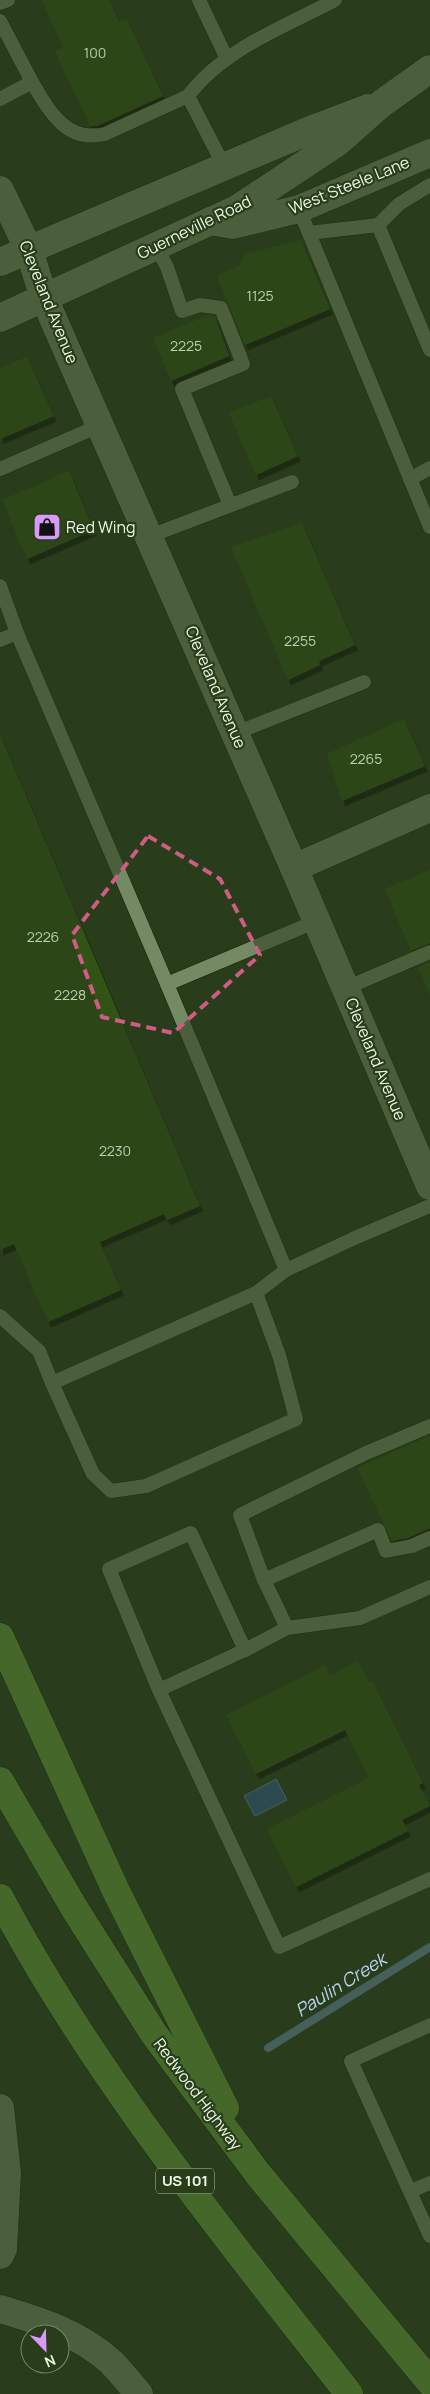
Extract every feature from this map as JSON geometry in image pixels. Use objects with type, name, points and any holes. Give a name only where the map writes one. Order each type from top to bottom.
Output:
[{"type":"highway","points":[[0,1638],[116,1892],[258,2174]]},
{"type":"highway","name":"Redwood Highway","points":[[0,1781],[76,1911],[154,2034],[258,2174],[430,2382]]},
{"type":"highway","name":"US 101","points":[[0,1898],[33,1960],[125,2102],[350,2394]]},
{"type":"highway","points":[[0,1911],[33,1960]]},
{"type":"main road","name":"Guerneville Road","points":[[0,318],[237,208],[338,142],[381,104],[430,69]]},
{"type":"main road","name":"Guerneville Road","points":[[0,262],[315,128],[381,104]]},
{"type":"main road","name":"West Steele Lane","points":[[210,221],[233,225],[304,221],[430,152]]},
{"type":"main road","name":"Cleveland Avenue","points":[[0,190],[29,250],[44,298],[150,536],[346,988],[422,1144],[430,1186]]},
{"type":"main road","points":[[294,868],[430,808]]},
{"type":"main road","points":[[0,2108],[6,2173],[3,2249],[0,2255]]},
{"type":"main road","points":[[0,2309],[69,2333],[111,2363],[139,2394]]},
{"type":"lane","points":[[0,3],[8,0]]},
{"type":"lane","points":[[199,0],[227,59]]},
{"type":"lane","points":[[0,21],[32,82],[54,116],[64,126],[85,136],[105,134],[188,96],[198,83],[227,59],[334,0]]},
{"type":"lane","points":[[0,99],[32,82]]},
{"type":"lane","points":[[188,96],[224,166]]},
{"type":"lane","points":[[430,185],[399,204],[378,225],[304,221],[430,527]]},
{"type":"lane","points":[[378,225],[430,350]]},
{"type":"lane","points":[[156,246],[167,267],[182,311],[200,305],[221,308],[243,364],[182,389],[230,505]]},
{"type":"lane","points":[[0,469],[101,425]]},
{"type":"lane","points":[[410,479],[430,468]]},
{"type":"lane","points":[[150,536],[292,482]]},
{"type":"lane","points":[[0,586],[17,633],[167,984],[286,1270]]},
{"type":"lane","points":[[0,640],[17,633]]},
{"type":"lane","points":[[236,733],[364,682]]},
{"type":"lane","points":[[167,984],[317,921]]},
{"type":"lane","points":[[346,988],[430,952]]},
{"type":"lane","points":[[52,1383],[256,1294],[286,1270],[430,1206]]},
{"type":"lane","points":[[0,1316],[40,1351],[52,1383],[93,1474],[111,1491],[146,1486],[296,1419],[279,1355],[256,1294]]},
{"type":"lane","points":[[287,1628],[264,1580],[240,1515],[366,1453],[430,1426]]},
{"type":"lane","points":[[264,1580],[378,1530],[386,1551],[412,1546],[430,1538]]},
{"type":"lane","points":[[245,1650],[191,1533],[109,1569],[158,1690],[279,1947],[430,1879]]},
{"type":"lane","points":[[158,1690],[245,1650],[287,1628],[360,1618],[430,1587]]},
{"type":"lane","points":[[430,2026],[351,2061],[430,2236]]},
{"type":"lane","points":[[411,2191],[430,2183]]},
{"type":"highlighted area","points":[[148,836],[220,879],[260,955],[173,1033],[102,1017],[72,935]]},
{"type":"water","points":[[276,1779],[287,1800],[255,1816],[244,1796]]},
{"type":"building","points":[[42,0],[109,0],[119,22],[127,19],[163,96],[97,126],[90,126],[55,51],[63,47]]},
{"type":"building","points":[[301,240],[330,309],[245,345],[217,276],[240,265],[246,254]]},
{"type":"building","points":[[208,315],[215,316],[229,356],[171,381],[153,338]]},
{"type":"building","points":[[27,357],[54,416],[0,439],[0,368]]},
{"type":"building","points":[[271,396],[298,456],[256,475],[229,413]]},
{"type":"building","points":[[69,471],[94,530],[27,559],[2,500]]},
{"type":"building","points":[[302,523],[355,645],[319,661],[320,665],[288,680],[231,547]]},
{"type":"building","points":[[404,719],[425,766],[342,801],[327,754]]},
{"type":"building","points":[[0,734],[200,1206],[167,1220],[164,1214],[100,1242],[121,1290],[48,1322],[14,1244],[0,1250]]},
{"type":"building","points":[[430,870],[430,943],[411,951],[385,889]]},
{"type":"building","points":[[430,962],[430,995],[418,967]]},
{"type":"building","points":[[430,1436],[430,1528],[408,1538],[392,1541],[357,1468]]},
{"type":"building","points":[[358,1661],[369,1682],[373,1682],[423,1783],[419,1785],[430,1806],[402,1820],[408,1831],[296,1887],[267,1829],[369,1778],[345,1730],[256,1774],[226,1715],[325,1665],[330,1675]]},
{"type":"waterway","name":"Paulin Creek","points":[[268,2048],[430,1947]]},
{"type":"place","name":"Red Wing","points":[[47,527]]}]
